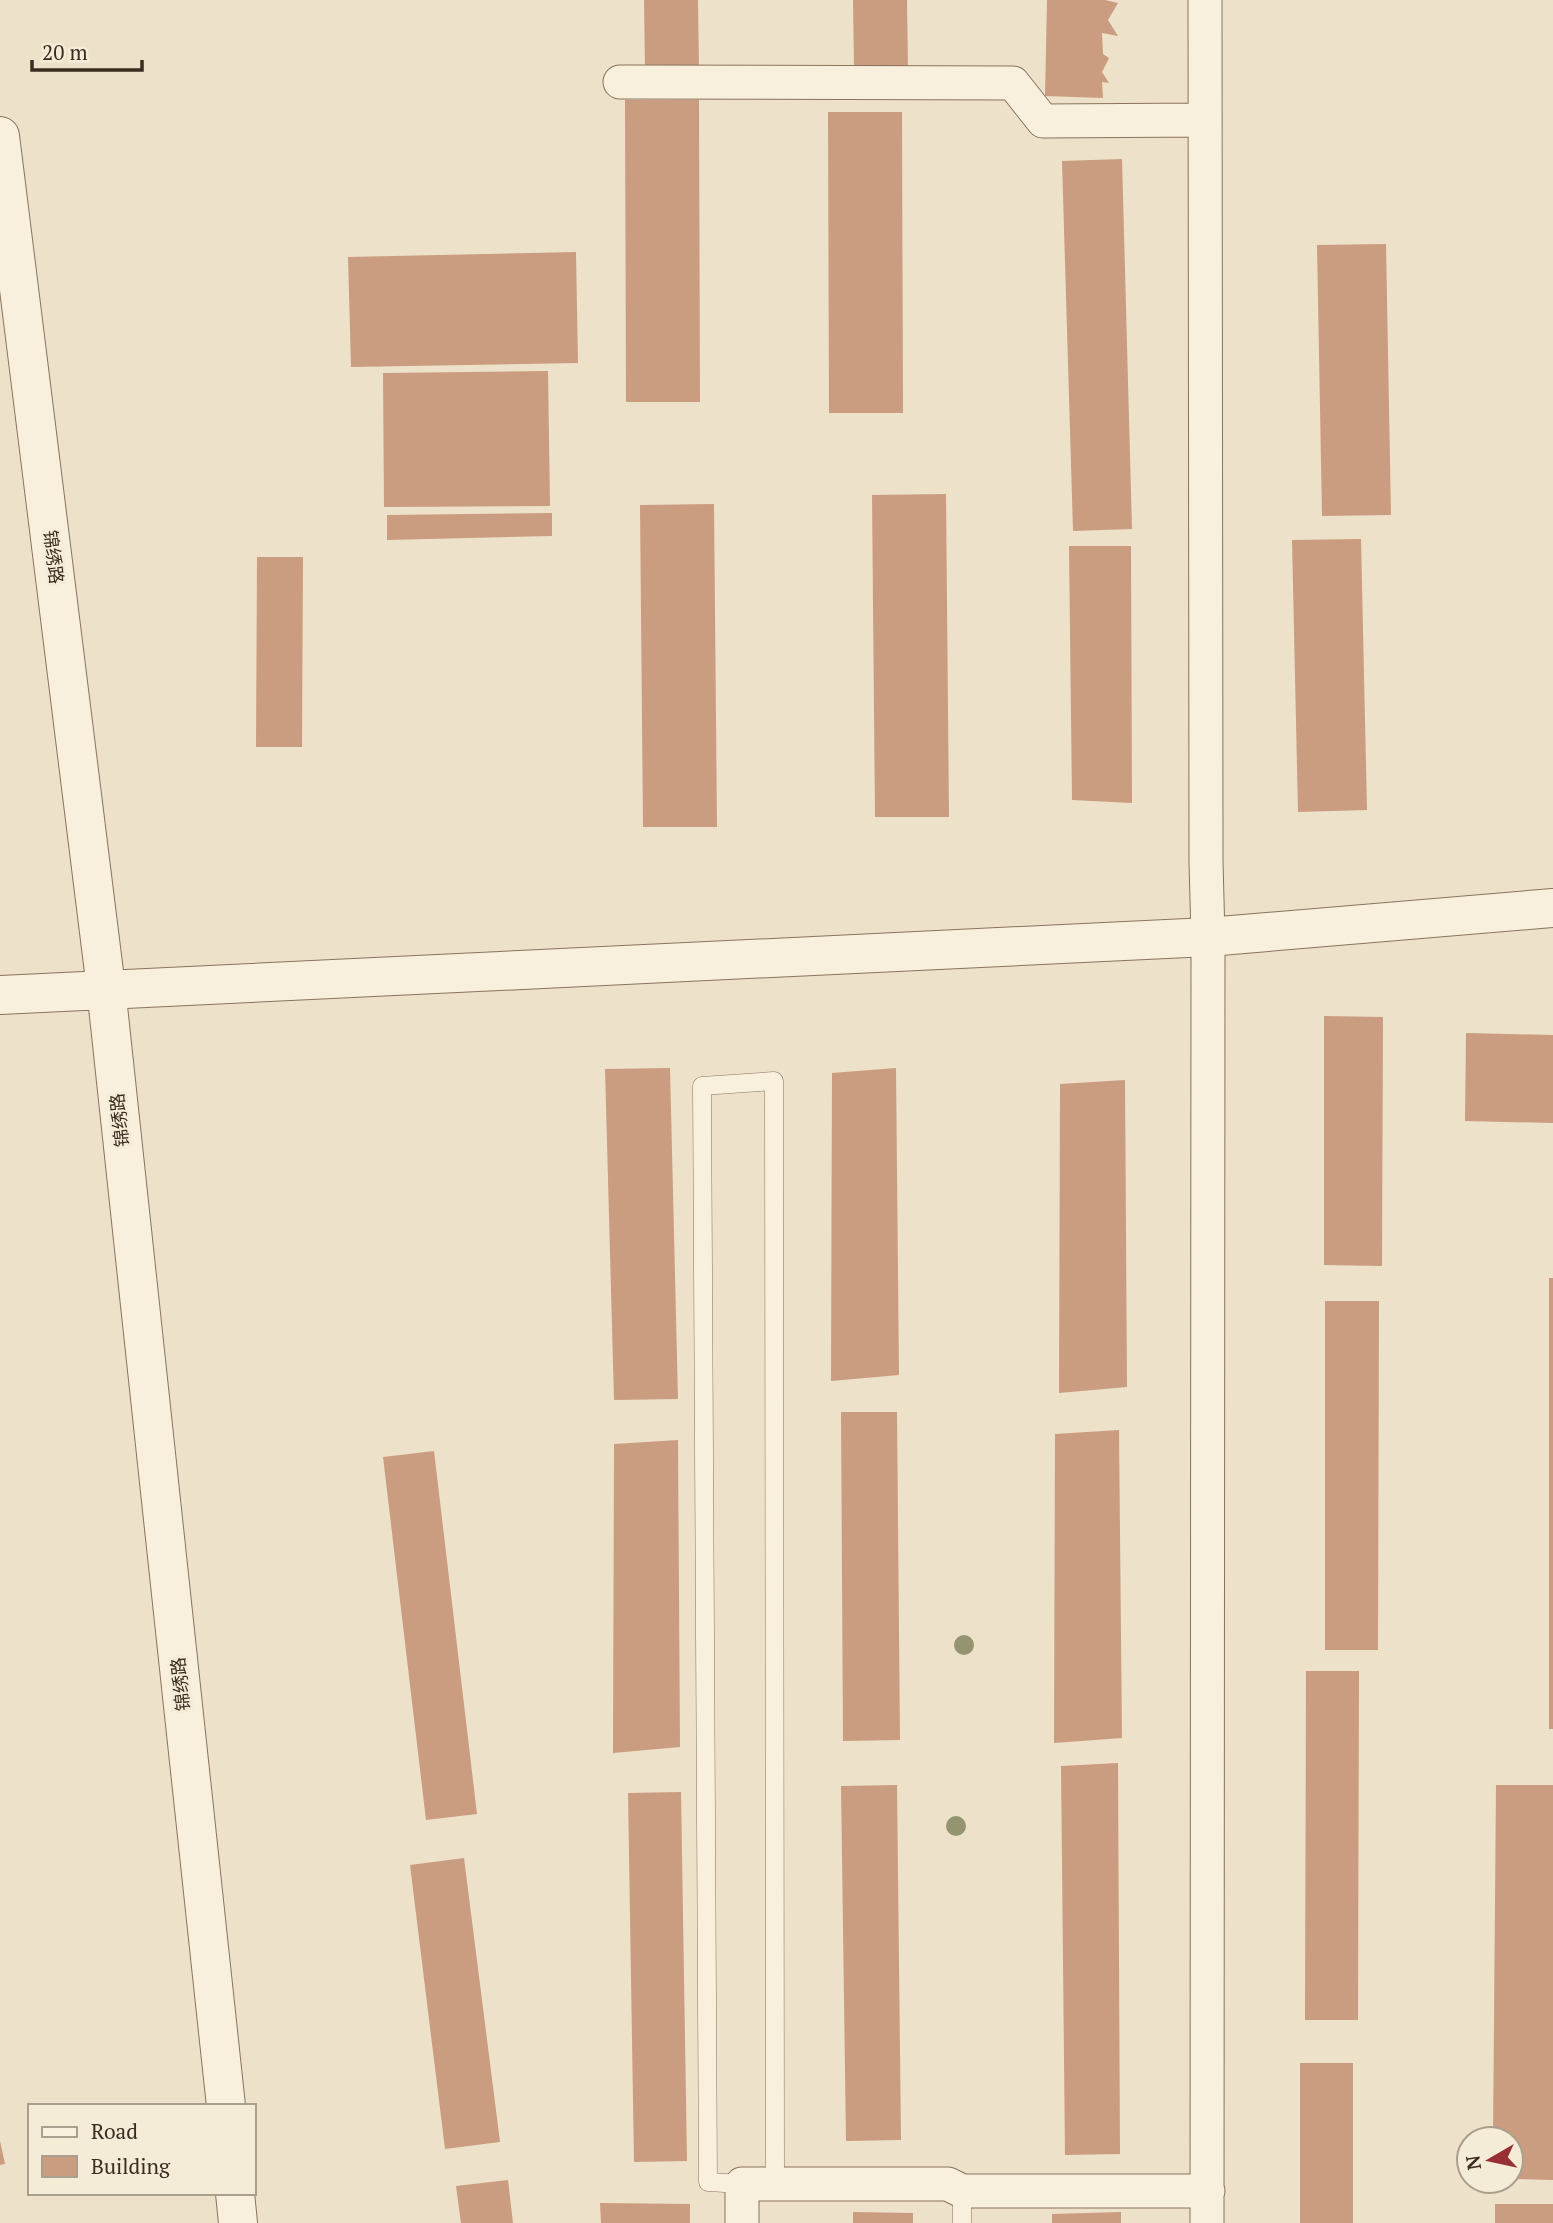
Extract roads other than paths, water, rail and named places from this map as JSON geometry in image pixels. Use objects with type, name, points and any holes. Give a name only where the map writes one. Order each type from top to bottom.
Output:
[{"type":"street","points":[[1205,0],[1208,2223]]},
{"type":"street","points":[[620,82],[1013,83],[1043,121],[1205,120]]},
{"type":"street","name":"锦绣路","points":[[0,136],[106,988],[226,2104]]},
{"type":"street","points":[[0,995],[1208,937],[1553,908]]},
{"type":"street","points":[[742,2223],[742,2184],[948,2183],[962,2207],[1208,2190]]},
{"type":"street","points":[[235,2195],[239,2223]]},
{"type":"lane","points":[[742,2184],[708,2182],[702,1086],[774,1081],[775,2184]]}]
